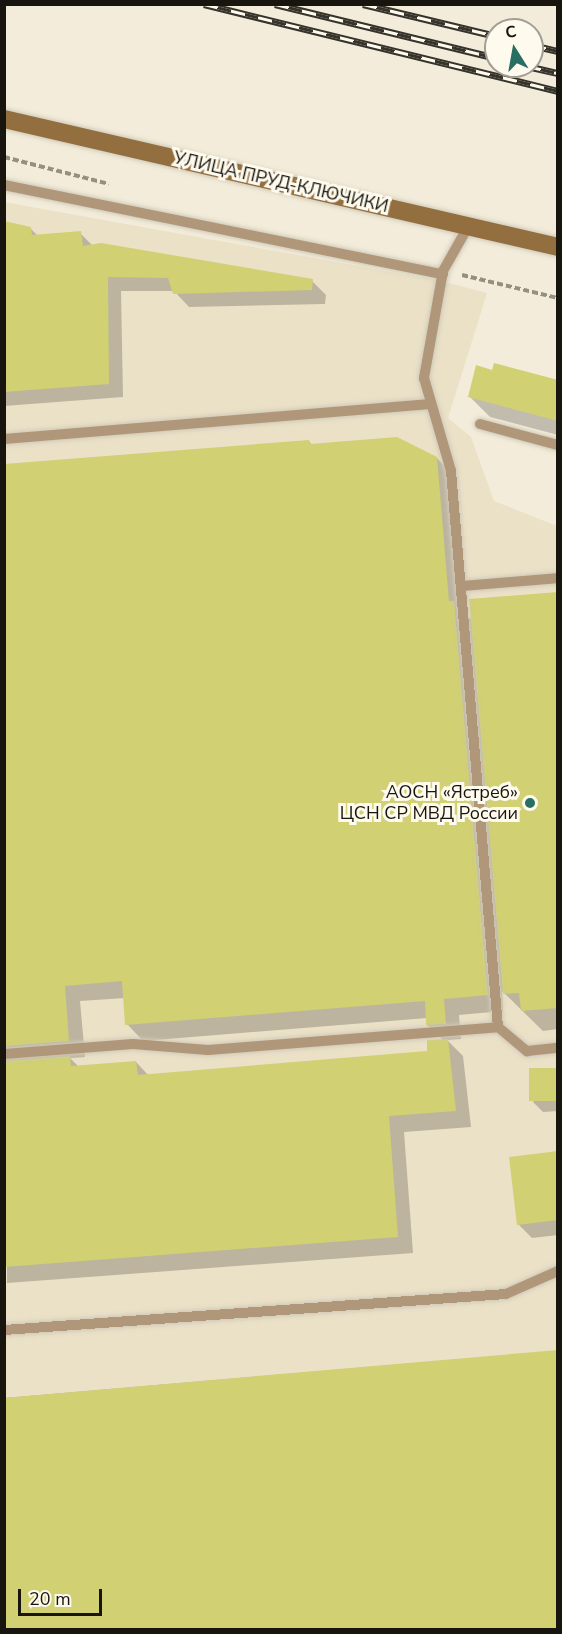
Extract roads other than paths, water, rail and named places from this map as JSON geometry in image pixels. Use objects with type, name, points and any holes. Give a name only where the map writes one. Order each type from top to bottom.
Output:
[{"type":"street","name":"УЛИЦА ПРУД-КЛЮЧИКИ","points":[[4,119],[558,247]]},
{"type":"lane","points":[[4,185],[443,274]]},
{"type":"lane","points":[[469,225],[443,274],[424,378],[451,471],[498,1027]]},
{"type":"lane","points":[[4,439],[431,404]]},
{"type":"lane","points":[[480,424],[558,445]]},
{"type":"lane","points":[[461,586],[558,578]]},
{"type":"lane","points":[[4,1054],[134,1044],[208,1050],[498,1027],[527,1051],[558,1048]]},
{"type":"lane","points":[[4,1330],[506,1294],[558,1271]]},
{"type":"railway","points":[[204,4],[558,91]]},
{"type":"railway","points":[[275,4],[484,55]]},
{"type":"railway","points":[[363,4],[484,33]]},
{"type":"railway","points":[[544,48],[558,51]]},
{"type":"railway","points":[[544,70],[558,73]]},
{"type":"place","name":"АОСН «Ястреб» ЦСН СР МВД России","points":[[530,803]]}]
